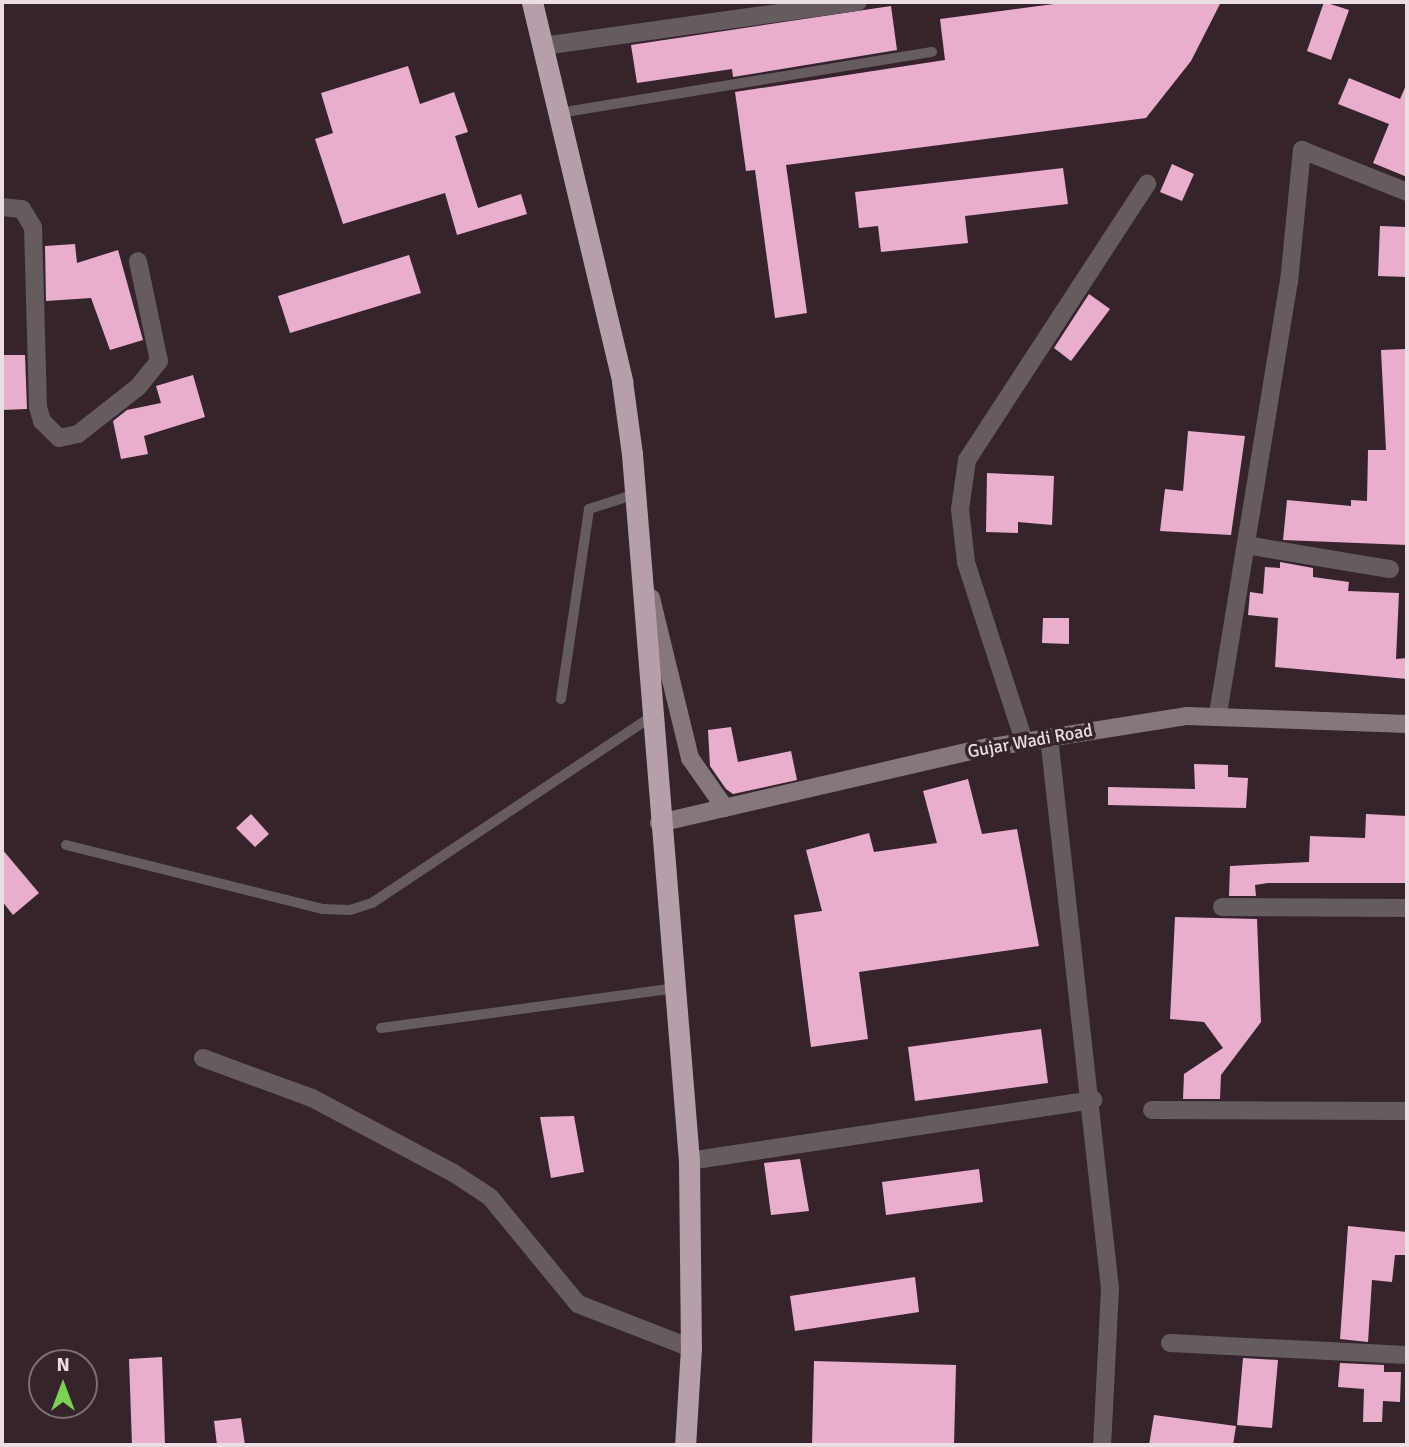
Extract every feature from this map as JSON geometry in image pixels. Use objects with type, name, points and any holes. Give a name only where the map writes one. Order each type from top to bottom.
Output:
[{"type":"highway","points":[[532,2],[622,381],[636,494],[659,823],[677,988],[689,1161],[691,1348],[685,1445]]},
{"type":"street","points":[[543,46],[858,2]]},
{"type":"street","points":[[1218,714],[1289,282],[1302,150],[1407,192]]},
{"type":"street","points":[[1024,741],[966,562],[960,509],[967,460],[1147,184]]},
{"type":"street","points":[[2,206],[22,209],[33,227],[38,407],[41,421],[58,438],[78,434],[138,387],[159,361],[138,261]]},
{"type":"street","points":[[1246,545],[1390,569]]},
{"type":"street","points":[[642,561],[690,758],[725,808]]},
{"type":"street","name":"Gujar Wadi Road","points":[[659,823],[1024,741],[1218,714],[1407,724]]},
{"type":"street","points":[[1049,737],[1093,1100],[1110,1289],[1102,1445]]},
{"type":"street","points":[[1222,907],[1407,908]]},
{"type":"street","points":[[203,1058],[335,1109],[452,1172],[490,1196],[578,1304],[691,1348]]},
{"type":"street","points":[[689,1161],[1093,1100]]},
{"type":"street","points":[[1152,1111],[1407,1111]]},
{"type":"street","points":[[1170,1343],[1407,1355]]},
{"type":"lane","points":[[559,113],[932,52]]},
{"type":"lane","points":[[561,699],[589,509],[636,494]]},
{"type":"lane","points":[[66,845],[323,909],[350,910],[372,903],[652,716]]},
{"type":"lane","points":[[381,1028],[677,988]]},
{"type":"building","points":[[1069,2],[1221,2],[1191,61],[1146,118],[786,165],[807,313],[775,318],[755,170],[746,171],[735,92],[945,60],[940,19]]},
{"type":"building","points":[[1324,2],[1349,10],[1331,60],[1307,51]]},
{"type":"building","points":[[891,6],[897,50],[733,77],[732,69],[637,83],[631,45]]},
{"type":"building","points":[[408,66],[420,104],[454,92],[468,132],[455,136],[478,208],[521,194],[527,214],[457,235],[445,193],[343,224],[315,139],[333,133],[321,93]]},
{"type":"building","points":[[1349,78],[1400,99],[1407,83],[1407,177],[1373,163],[1389,124],[1338,104]]},
{"type":"building","points":[[1172,164],[1194,174],[1182,201],[1160,192]]},
{"type":"building","points":[[1063,168],[1068,204],[965,216],[968,243],[881,252],[878,226],[859,228],[855,192]]},
{"type":"building","points":[[1380,226],[1407,227],[1407,277],[1378,276]]},
{"type":"building","points":[[75,244],[77,263],[118,250],[143,340],[110,350],[91,298],[46,301],[45,246]]},
{"type":"building","points":[[409,255],[421,293],[290,333],[278,296]]},
{"type":"building","points":[[1089,294],[1110,309],[1071,361],[1054,348]]},
{"type":"building","points":[[1407,349],[1407,545],[1283,540],[1287,500],[1351,506],[1351,500],[1367,501],[1368,450],[1386,450],[1381,350]]},
{"type":"building","points":[[2,355],[25,355],[27,409],[2,410]]},
{"type":"building","points":[[193,375],[205,417],[144,436],[148,454],[121,459],[113,421],[127,410],[161,403],[156,386]]},
{"type":"building","points":[[1188,431],[1245,436],[1231,535],[1160,531],[1165,489],[1183,491]]},
{"type":"building","points":[[987,473],[1054,476],[1052,525],[1018,522],[1018,533],[986,532]]},
{"type":"building","points":[[1280,562],[1313,568],[1313,577],[1349,582],[1348,591],[1399,593],[1396,659],[1407,658],[1407,679],[1275,667],[1278,618],[1248,615],[1250,592],[1263,594],[1265,567],[1280,568]]},
{"type":"building","points":[[1043,618],[1069,618],[1069,644],[1042,643]]},
{"type":"building","points":[[731,727],[738,762],[791,751],[797,780],[733,794],[726,789],[710,766],[708,730]]},
{"type":"building","points":[[1194,764],[1228,765],[1228,777],[1248,778],[1246,808],[1108,805],[1108,787],[1195,789]]},
{"type":"building","points":[[968,779],[982,834],[1017,829],[1039,946],[859,972],[868,1039],[811,1047],[794,915],[822,911],[806,850],[869,833],[874,852],[937,843],[923,791]]},
{"type":"building","points":[[251,814],[269,834],[255,847],[236,828]]},
{"type":"building","points":[[1366,814],[1407,816],[1407,883],[1268,883],[1255,885],[1256,896],[1229,896],[1230,866],[1309,862],[1310,836],[1365,838]]},
{"type":"building","points":[[2,849],[39,893],[13,915],[2,901]]},
{"type":"building","points":[[1175,917],[1257,919],[1261,1022],[1221,1075],[1220,1099],[1183,1099],[1184,1074],[1223,1048],[1204,1022],[1170,1019]]},
{"type":"building","points":[[1041,1029],[1048,1083],[915,1101],[908,1047]]},
{"type":"building","points":[[574,1116],[584,1172],[551,1178],[540,1117]]},
{"type":"building","points":[[800,1159],[809,1211],[771,1215],[764,1163]]},
{"type":"building","points":[[979,1169],[983,1202],[886,1215],[882,1182]]},
{"type":"building","points":[[1348,1226],[1407,1232],[1407,1255],[1395,1255],[1392,1282],[1372,1280],[1368,1342],[1340,1339]]},
{"type":"building","points":[[915,1277],[919,1312],[795,1331],[790,1296]]},
{"type":"building","points":[[162,1357],[165,1445],[132,1445],[129,1359]]},
{"type":"building","points":[[1243,1358],[1278,1360],[1272,1428],[1237,1425]]},
{"type":"building","points":[[814,1361],[956,1365],[954,1445],[812,1445]]},
{"type":"building","points":[[1340,1363],[1384,1365],[1384,1372],[1401,1372],[1400,1402],[1383,1401],[1382,1422],[1363,1422],[1364,1389],[1338,1387]]},
{"type":"building","points":[[1154,1415],[1236,1426],[1233,1445],[1149,1445]]},
{"type":"building","points":[[241,1418],[245,1445],[217,1445],[214,1421]]}]
